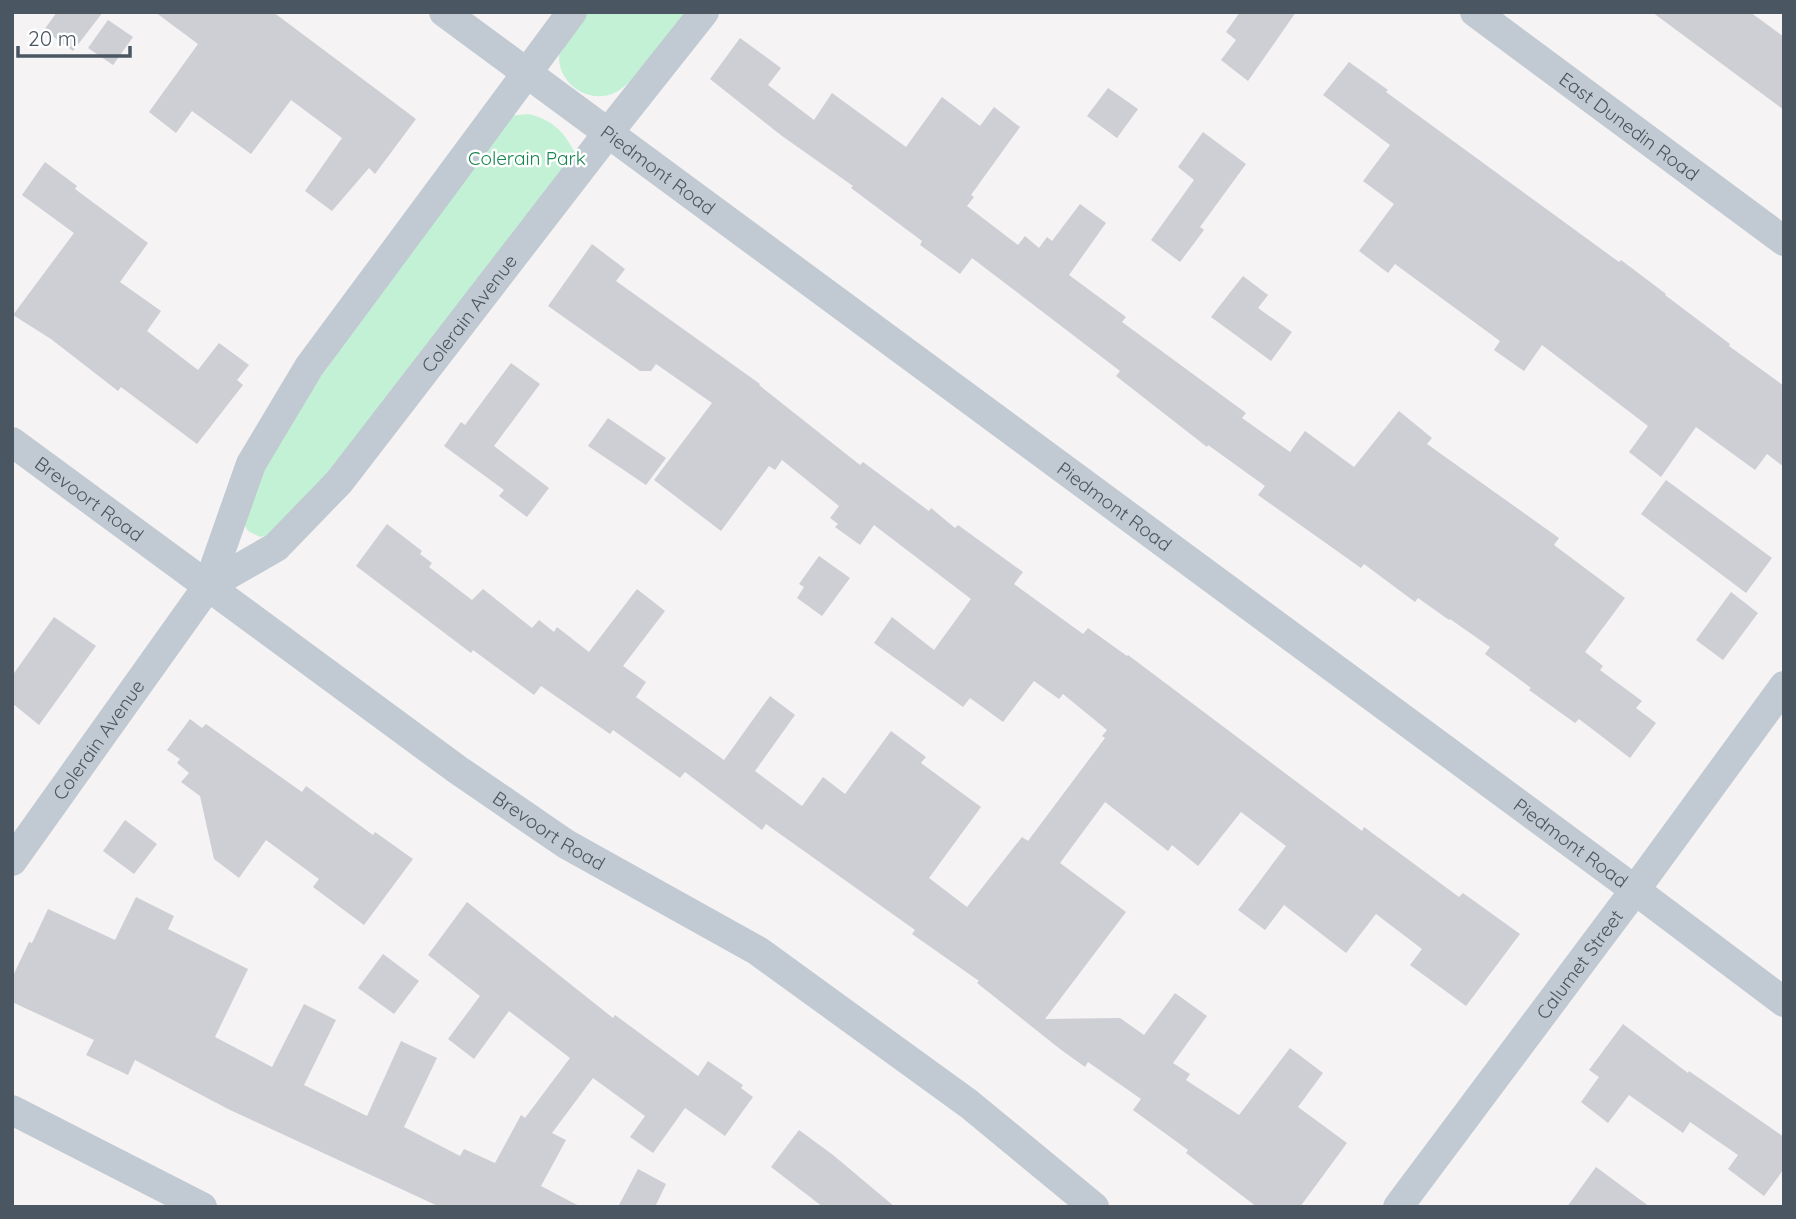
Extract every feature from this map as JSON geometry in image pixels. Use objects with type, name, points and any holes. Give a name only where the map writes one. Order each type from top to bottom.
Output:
[{"type":"street","name":"Piedmont Road","points":[[444,12],[1784,1002]]},
{"type":"street","name":"Colerain Avenue","points":[[12,861],[208,586],[251,464],[309,367],[572,12]]},
{"type":"street","name":"Colerain Avenue","points":[[208,586],[276,547],[339,482],[704,12]]},
{"type":"street","name":"East Dunedin Road","points":[[1475,12],[1784,241]]},
{"type":"street","name":"Brevoort Road","points":[[12,442],[458,770],[566,844],[758,951],[969,1104],[1094,1207]]},
{"type":"street","name":"Calumet Street","points":[[1398,1207],[1784,686]]},
{"type":"street","points":[[12,1110],[202,1207]]},
{"type":"green space","name":"Colerain Park","points":[[583,12],[690,12],[644,67],[624,86],[605,96],[594,96],[575,88],[567,80],[559,61],[564,41]]},
{"type":"green space","name":"Colerain Park","points":[[529,114],[557,128],[575,153],[328,481],[272,534],[260,537],[248,531],[243,522],[276,439],[508,116]]},
{"type":"building","points":[[57,12],[103,12],[73,51],[44,30]]},
{"type":"building","points":[[155,12],[273,12],[416,119],[375,174],[369,168],[332,211],[305,191],[342,138],[291,100],[251,154],[192,111],[176,133],[149,112],[198,44]]},
{"type":"building","points":[[1240,12],[1296,12],[1248,81],[1221,60],[1236,40],[1226,32]]},
{"type":"building","points":[[1652,12],[1750,12],[1784,37],[1784,110]]},
{"type":"building","points":[[108,20],[133,37],[113,65],[88,48]]},
{"type":"building","points":[[740,38],[781,68],[768,85],[814,120],[832,93],[906,147],[942,97],[980,126],[994,107],[1020,127],[971,195],[974,197],[967,206],[1018,245],[1025,236],[1039,248],[1047,237],[1052,241],[1080,204],[1106,223],[1069,275],[1126,317],[1122,322],[1246,413],[1242,418],[1290,452],[1305,431],[1354,467],[1399,411],[1432,438],[1427,444],[1559,538],[1554,545],[1625,598],[1585,652],[1603,666],[1600,670],[1642,701],[1636,708],[1656,723],[1630,758],[1579,719],[1575,723],[1529,690],[1531,688],[1485,654],[1490,647],[1418,598],[1415,602],[1364,564],[1361,568],[1258,495],[1265,486],[1208,445],[1207,447],[1116,376],[1120,371],[972,258],[960,274],[920,245],[922,241],[851,188],[853,186],[782,136],[710,79]]},
{"type":"building","points":[[1349,62],[1619,262],[1621,260],[1784,386],[1784,467],[1767,454],[1755,470],[1696,427],[1661,477],[1629,452],[1648,426],[1542,345],[1524,371],[1494,350],[1500,341],[1395,264],[1388,273],[1359,251],[1394,204],[1363,181],[1390,145],[1323,95]]},
{"type":"building","points":[[1108,88],[1138,109],[1117,138],[1087,116]]},
{"type":"building","points":[[1203,132],[1246,164],[1200,227],[1204,230],[1180,262],[1151,240],[1194,180],[1178,167]]},
{"type":"building","points":[[45,162],[77,186],[75,189],[148,243],[120,282],[161,311],[147,331],[198,370],[219,343],[249,365],[237,380],[243,385],[197,444],[121,387],[118,391],[51,339],[13,315],[74,233],[22,195]]},
{"type":"building","points":[[592,244],[625,269],[616,281],[760,384],[860,465],[863,462],[929,511],[931,508],[955,528],[958,525],[1023,572],[1014,584],[1083,634],[1088,628],[1128,655],[1362,831],[1364,827],[1459,897],[1463,893],[1520,934],[1466,1006],[1410,965],[1422,949],[1376,914],[1346,953],[1284,905],[1265,930],[1238,910],[1286,846],[1241,812],[1198,866],[1172,845],[1168,851],[1105,802],[1060,863],[1126,912],[1045,1019],[1120,1018],[1144,1035],[1175,993],[1207,1016],[1173,1063],[1190,1074],[1186,1080],[1239,1115],[1290,1048],[1323,1073],[1298,1107],[1347,1143],[1300,1207],[1257,1207],[1186,1153],[1188,1150],[1133,1110],[1141,1099],[1088,1062],[1085,1067],[1060,1049],[977,983],[979,981],[912,934],[915,930],[766,824],[762,830],[685,772],[680,778],[613,730],[610,734],[541,686],[534,695],[473,650],[471,653],[356,566],[387,524],[422,551],[420,554],[432,563],[429,567],[472,600],[483,589],[532,628],[539,620],[554,632],[557,627],[589,652],[637,589],[665,611],[623,666],[646,682],[636,697],[724,760],[770,696],[795,715],[755,771],[802,806],[823,777],[845,794],[891,731],[926,757],[921,763],[981,807],[929,878],[967,907],[1022,837],[1028,841],[1105,738],[1102,736],[1107,730],[1063,694],[1059,699],[1034,681],[1003,722],[970,698],[963,707],[874,643],[892,617],[934,650],[971,599],[874,525],[860,545],[835,527],[838,524],[830,518],[839,506],[782,460],[775,470],[769,466],[721,531],[654,480],[712,403],[656,364],[651,371],[640,371],[548,306]]},
{"type":"building","points":[[1243,276],[1268,295],[1258,308],[1292,332],[1271,361],[1211,317]]},
{"type":"building","points":[[511,363],[540,384],[494,446],[549,488],[527,517],[499,496],[504,490],[444,446],[461,422],[465,425]]},
{"type":"building","points":[[608,418],[666,458],[646,485],[588,446]]},
{"type":"building","points":[[1666,480],[1772,558],[1746,593],[1641,514]]},
{"type":"building","points":[[819,556],[850,578],[822,616],[797,598],[804,587],[799,584]]},
{"type":"building","points":[[1731,592],[1758,613],[1723,660],[1696,640]]},
{"type":"building","points":[[54,617],[96,646],[39,725],[12,703],[12,676]]},
{"type":"building","points":[[190,719],[202,728],[206,724],[302,792],[306,786],[373,835],[375,832],[413,859],[364,925],[313,887],[319,879],[266,840],[239,878],[214,859],[200,796],[181,782],[189,773],[177,763],[180,759],[167,750]]},
{"type":"building","points":[[125,820],[157,844],[134,874],[103,851]]},
{"type":"building","points":[[136,897],[174,916],[168,929],[248,969],[215,1037],[272,1067],[304,1004],[336,1020],[304,1085],[367,1116],[401,1041],[437,1058],[404,1127],[460,1156],[464,1149],[495,1163],[521,1115],[525,1118],[570,1058],[509,1011],[474,1059],[448,1039],[480,996],[428,955],[467,902],[613,1018],[615,1015],[698,1076],[708,1061],[743,1085],[741,1088],[753,1097],[725,1136],[685,1108],[653,1153],[630,1137],[645,1116],[593,1078],[552,1133],[566,1140],[541,1186],[581,1207],[440,1207],[228,1109],[135,1060],[128,1075],[86,1055],[94,1040],[12,1002],[12,978],[48,909],[115,940]]},
{"type":"building","points":[[383,954],[419,981],[394,1014],[358,988]]},
{"type":"building","points":[[1623,1024],[1688,1073],[1689,1071],[1784,1137],[1784,1169],[1764,1196],[1728,1169],[1738,1155],[1690,1122],[1683,1133],[1629,1095],[1608,1123],[1581,1102],[1599,1077],[1589,1070]]},
{"type":"building","points":[[799,1130],[895,1207],[823,1207],[771,1167]]},
{"type":"building","points":[[1596,1167],[1650,1207],[1567,1207]]},
{"type":"building","points":[[638,1169],[666,1184],[655,1207],[618,1207]]}]
